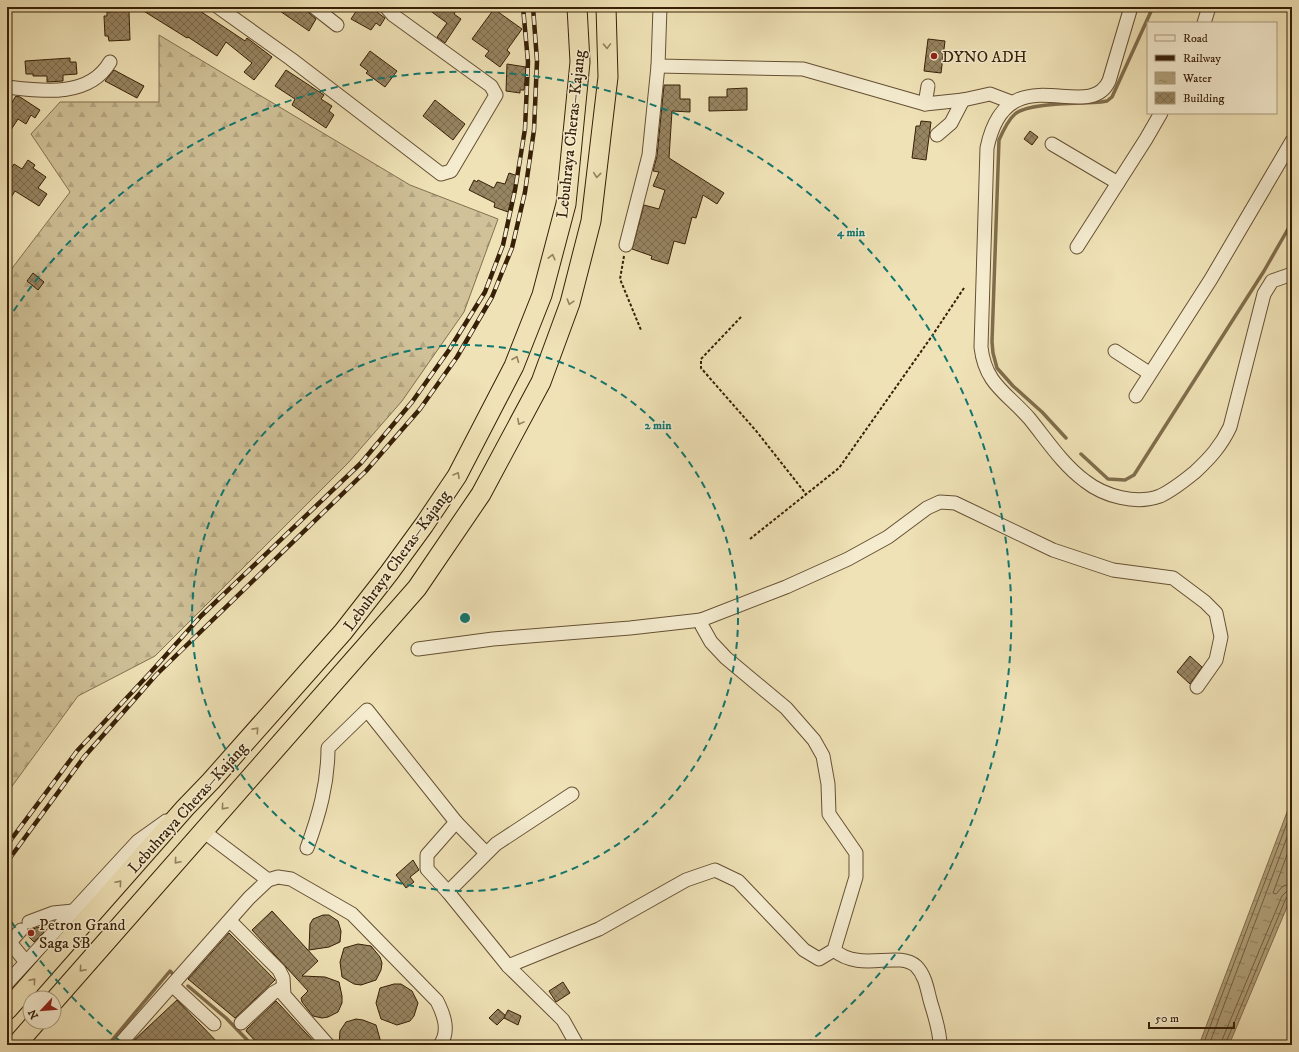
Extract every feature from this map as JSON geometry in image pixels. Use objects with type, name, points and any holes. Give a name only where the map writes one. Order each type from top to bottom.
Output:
[{"type":"highway","name":"Lebuhraya Cheras–Kajang","points":[[7,1010],[343,632],[415,537],[457,476],[514,366],[542,295],[566,204],[580,62],[577,7]]},
{"type":"highway","name":"Lebuhraya Cheras–Kajang","points":[[62,992],[417,588],[481,494],[541,382],[570,303],[591,221],[608,78],[606,7]]},
{"type":"highway","points":[[16,1045],[29,1030]]},
{"type":"street","points":[[218,7],[291,59],[441,174],[451,171],[496,95],[491,86],[393,15],[386,7]]},
{"type":"street","points":[[314,7],[337,25]]},
{"type":"street","points":[[626,245],[649,155],[658,66],[660,7]]},
{"type":"street","points":[[1131,7],[1109,81],[1102,91],[1098,94],[1087,96],[1029,96],[1011,102],[1004,108],[998,117],[989,137],[987,148],[982,357],[990,377],[997,387],[1024,412],[1050,447],[1074,472],[1097,489],[1122,498],[1135,499],[1158,496],[1180,484],[1210,458],[1220,444],[1230,427],[1264,294],[1272,282],[1292,274]]},
{"type":"street","points":[[1204,22],[1209,7]]},
{"type":"street","points":[[7,87],[42,91],[70,90],[104,72],[110,62]]},
{"type":"street","points":[[658,66],[803,69],[925,104],[963,100],[990,94],[1011,102]]},
{"type":"street","points":[[925,104],[928,86]]},
{"type":"street","points":[[937,135],[951,123],[963,100]]},
{"type":"street","points":[[1076,247],[1160,114]]},
{"type":"street","points":[[1136,396],[1149,373],[1211,279],[1292,141]]},
{"type":"street","points":[[1052,144],[1118,183]]},
{"type":"street","points":[[1115,351],[1149,373]]},
{"type":"street","points":[[418,649],[493,638],[630,628],[701,620],[786,587],[848,559],[888,537],[927,508],[940,502],[955,503],[1053,550],[1113,570],[1173,578],[1205,602],[1216,613],[1221,637],[1216,660],[1197,687]]},
{"type":"street","points":[[508,966],[599,929],[686,880],[715,870],[738,881],[804,950],[819,959],[834,950],[856,877],[856,854],[829,814],[828,784],[823,756],[814,740],[786,708],[726,658],[711,642],[702,626],[701,620]]},
{"type":"street","points":[[307,848],[321,808],[328,771],[328,748],[367,710],[456,822],[486,853]]},
{"type":"street","points":[[448,892],[496,844],[572,794]]},
{"type":"street","points":[[7,983],[138,841],[185,808]]},
{"type":"street","points":[[456,822],[427,855],[427,869],[448,892],[508,966],[563,1020],[577,1045]]},
{"type":"street","points":[[203,832],[268,880]]},
{"type":"street","points":[[120,1045],[249,898],[268,880],[278,877],[291,879],[352,914],[437,1001],[443,1011],[445,1022],[445,1034],[440,1045]]},
{"type":"street","points":[[26,962],[12,945],[12,940],[25,926],[52,913],[73,911]]},
{"type":"street","points":[[230,921],[279,970],[283,978],[282,988],[284,995],[292,1006],[328,1045]]},
{"type":"street","points":[[834,950],[849,960],[860,962],[906,961],[915,965],[926,982],[940,1045]]},
{"type":"street","points":[[173,986],[214,1024]]},
{"type":"street","points":[[241,1022],[273,993],[282,988]]},
{"type":"path","points":[[626,245],[620,279],[641,330]]},
{"type":"path","points":[[750,539],[839,468],[928,343],[964,288]]},
{"type":"path","points":[[740,317],[701,359],[701,368],[753,427],[806,494]]},
{"type":"green space","points":[[159,35],[410,185],[498,219],[464,312],[402,401],[348,463],[155,656],[78,696],[7,793],[7,275],[70,192],[31,134],[60,102],[159,102]]},
{"type":"water","points":[[1292,799],[1292,895],[1229,1045],[1199,1045]]},
{"type":"building","points":[[140,7],[194,7],[245,41],[247,38],[272,57],[254,80],[244,72],[252,63],[226,42],[217,56],[142,10],[145,10]]},
{"type":"building","points":[[274,7],[306,7],[309,13],[316,19],[309,31]]},
{"type":"building","points":[[359,7],[370,7],[385,18],[380,26],[376,23],[371,30],[351,19]]},
{"type":"building","points":[[425,7],[458,7],[454,14],[461,19],[445,43],[437,37],[447,23]]},
{"type":"building","points":[[494,9],[522,29],[507,50],[510,53],[500,67],[485,56],[489,51],[472,39]]},
{"type":"building","points":[[129,11],[130,40],[109,41],[108,36],[105,36],[104,16],[107,16],[107,12]]},
{"type":"building","name":"DYNO ADH","points":[[928,39],[945,41],[941,73],[924,71]]},
{"type":"building","points":[[370,51],[397,71],[385,87],[366,73],[368,71],[360,65]]},
{"type":"building","points":[[70,58],[70,62],[76,62],[77,74],[63,75],[63,81],[47,82],[47,76],[33,76],[33,74],[26,74],[25,61]]},
{"type":"building","points":[[507,64],[526,67],[524,90],[520,90],[520,93],[506,91]]},
{"type":"building","points":[[114,70],[144,86],[137,98],[105,81]]},
{"type":"building","points":[[286,70],[324,95],[321,99],[332,106],[329,111],[334,115],[326,128],[292,105],[295,99],[275,86]]},
{"type":"building","points":[[664,85],[680,85],[680,99],[690,99],[690,112],[672,111],[669,158],[724,193],[717,204],[703,195],[696,218],[692,217],[685,244],[674,241],[668,264],[651,259],[652,256],[632,249],[644,205],[659,209],[665,190],[653,186],[659,172],[653,171],[657,156]]},
{"type":"building","points":[[747,88],[747,110],[709,111],[709,97],[727,97],[727,89]]},
{"type":"building","points":[[16,96],[40,110],[35,118],[31,115],[26,124],[18,119],[7,136],[7,110]]},
{"type":"building","points":[[435,100],[465,124],[453,140],[423,116]]},
{"type":"building","points":[[921,121],[931,122],[926,160],[912,158],[916,126],[920,126]]},
{"type":"building","points":[[1030,131],[1038,137],[1032,145],[1024,139]]},
{"type":"building","points":[[28,160],[35,165],[33,168],[46,177],[38,188],[47,194],[39,206],[15,191],[7,204],[7,176],[14,164],[22,169]]},
{"type":"building","points":[[509,173],[518,176],[508,212],[494,207],[495,203],[469,190],[474,180],[477,182],[478,180],[494,188],[497,182],[505,184]]},
{"type":"building","points":[[33,273],[44,282],[38,290],[27,281]]},
{"type":"building","points":[[1190,656],[1202,667],[1190,684],[1177,672]]},
{"type":"building","points":[[413,860],[419,870],[410,877],[414,882],[406,888],[396,875]]},
{"type":"building","points":[[272,911],[318,961],[302,976],[325,977],[339,982],[342,1003],[338,1012],[322,1018],[313,1016],[302,1002],[301,998],[308,991],[252,930]]},
{"type":"building","points":[[323,915],[329,915],[338,921],[341,931],[340,942],[329,947],[309,950],[310,924],[313,919]]},
{"type":"building","points":[[38,927],[44,932],[34,942],[27,935],[31,930]]},
{"type":"building","points":[[229,933],[275,980],[235,1018],[188,979]]},
{"type":"building","points":[[358,944],[371,946],[380,957],[382,963],[381,970],[376,980],[361,985],[354,984],[342,977],[340,962],[344,948]]},
{"type":"building","points":[[563,982],[570,993],[556,1002],[549,991]]},
{"type":"building","points":[[394,984],[401,984],[412,991],[418,1003],[414,1016],[410,1021],[397,1025],[381,1019],[376,1003],[380,988]]},
{"type":"building","points":[[177,1000],[220,1045],[130,1045],[131,1043]]},
{"type":"building","points":[[276,1001],[317,1045],[259,1045],[246,1031]]},
{"type":"building","points":[[498,1009],[506,1016],[497,1025],[489,1018]]},
{"type":"building","points":[[508,1010],[521,1016],[518,1025],[504,1018]]},
{"type":"building","points":[[356,1019],[376,1025],[380,1039],[379,1045],[339,1045],[340,1031],[346,1022]]},
{"type":"waterway","points":[[1066,438],[1042,412],[1013,386],[997,368],[993,353],[992,342],[999,140],[1010,119],[1022,110],[1043,105],[1101,102],[1107,101],[1112,97],[1153,7]]},
{"type":"waterway","points":[[1081,454],[1108,479],[1125,480],[1134,475],[1264,271],[1292,222]]},
{"type":"waterway","points":[[108,1045],[170,971],[173,974]]},
{"type":"waterway","points":[[188,986],[226,1018],[252,1045]]},
{"type":"railway","points":[[7,845],[77,751],[201,616],[361,463],[412,402],[449,350],[485,292],[503,245],[515,190],[525,129],[528,62],[523,7]]},
{"type":"railway","points":[[7,862],[84,757],[156,675],[366,471],[420,409],[457,357],[492,297],[512,248],[525,192],[534,130],[537,61],[533,7]]},
{"type":"place","name":"DYNO ADH","points":[[934,56]]},
{"type":"place","name":"Petron Grand Saga SB","points":[[31,933]]}]
